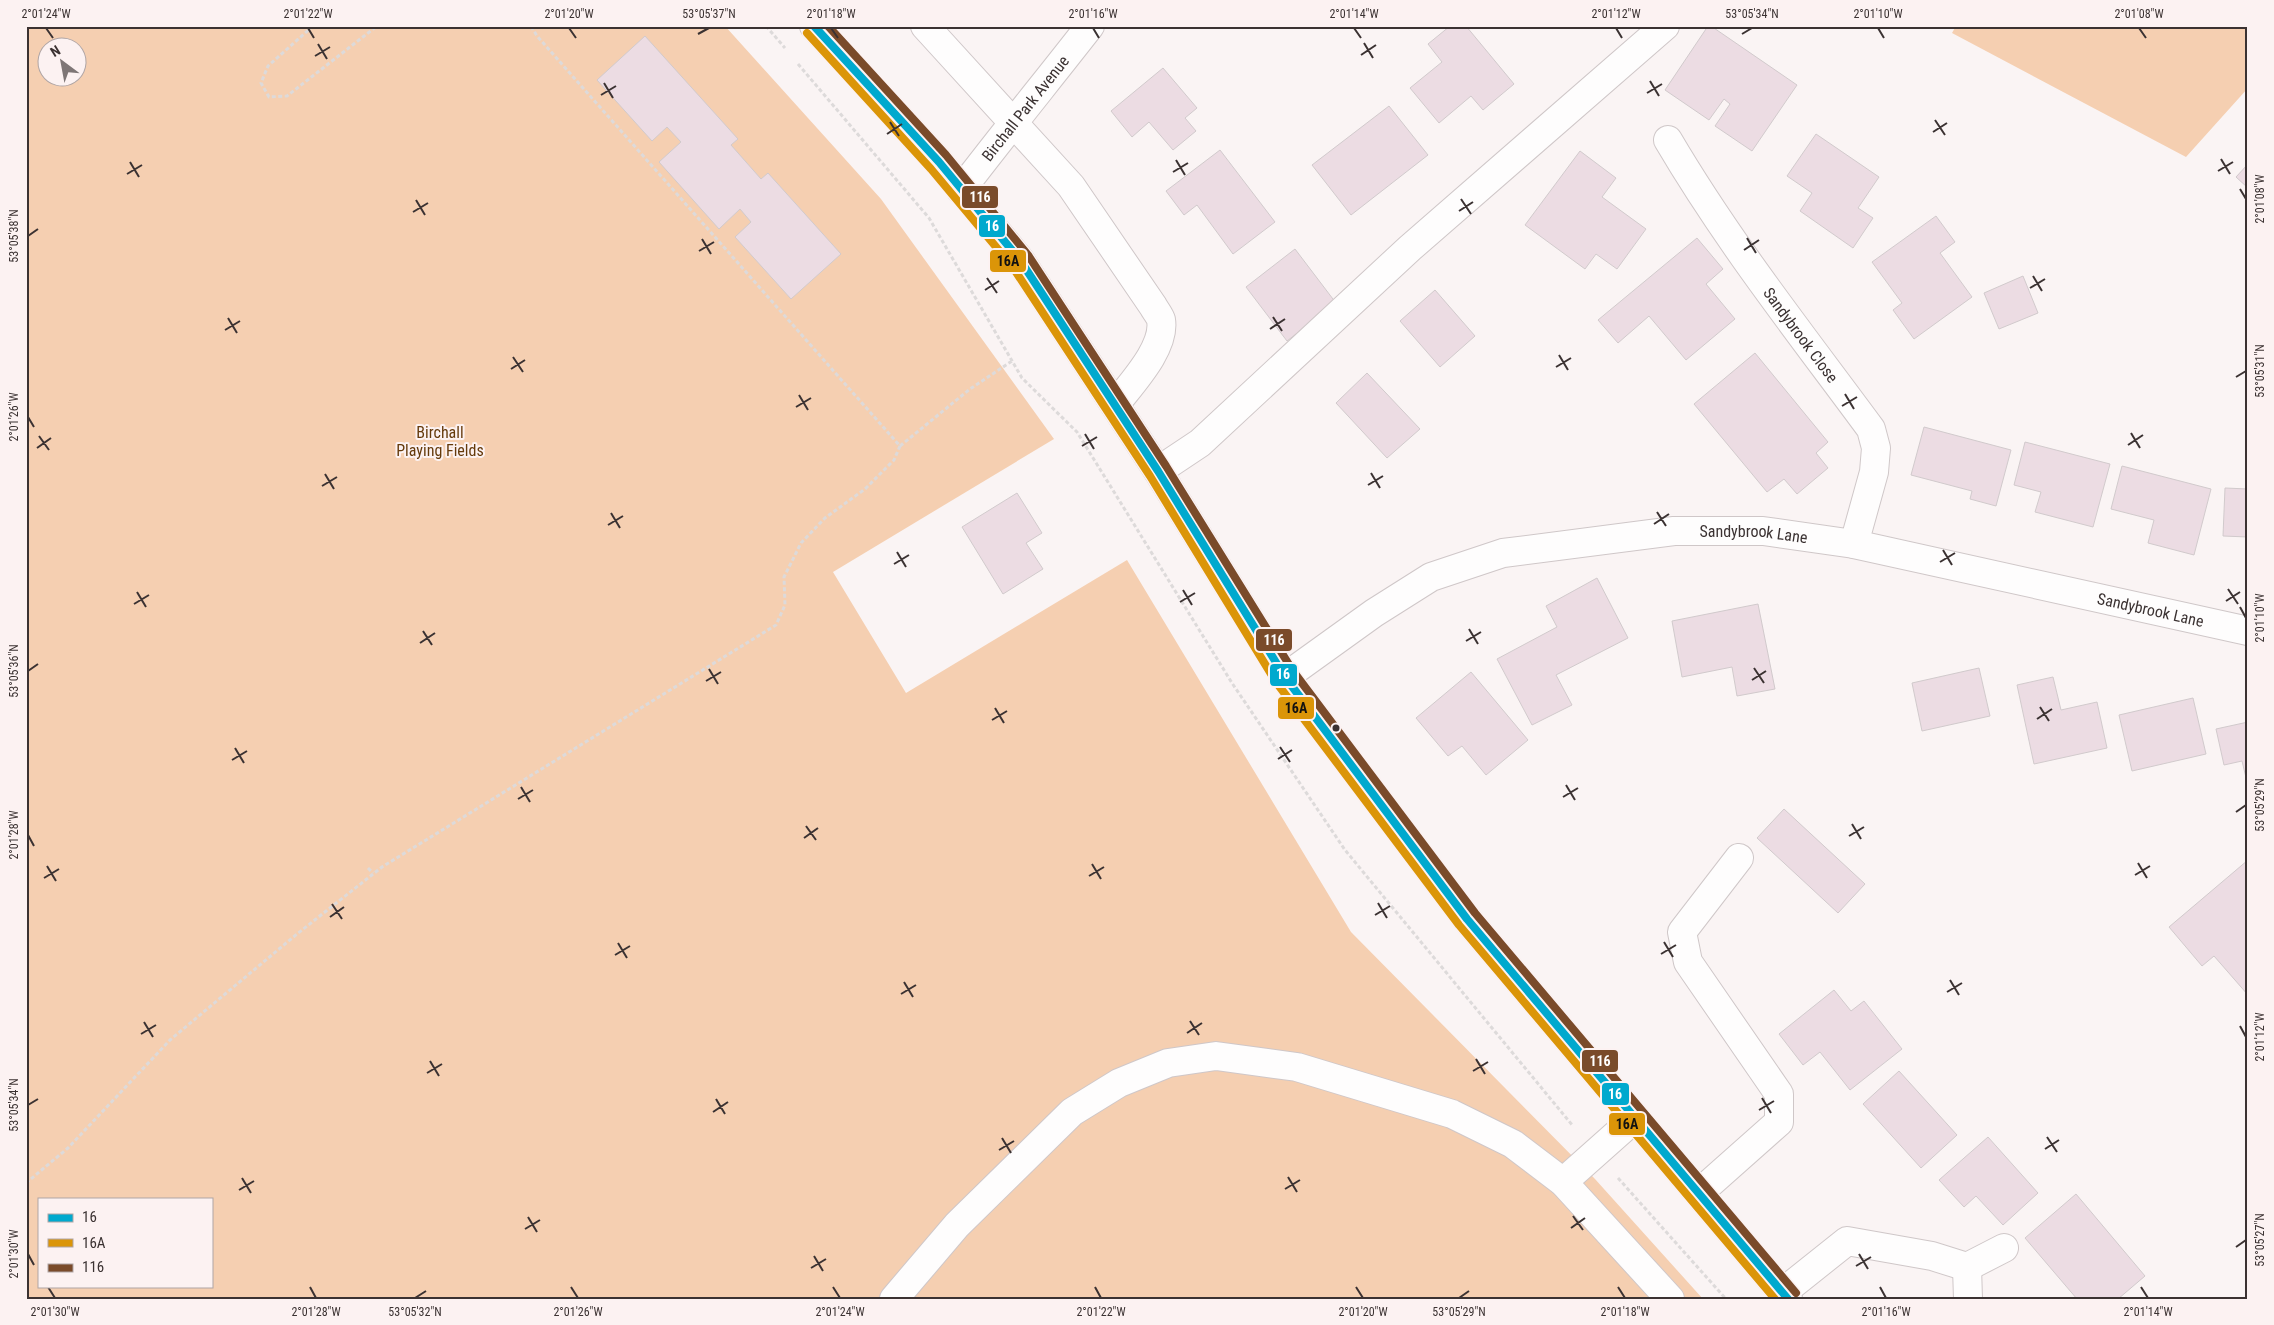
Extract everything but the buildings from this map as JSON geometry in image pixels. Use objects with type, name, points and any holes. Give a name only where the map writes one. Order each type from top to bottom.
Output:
[{"type":"main road","points":[[814,26],[939,162],[1020,260],[1158,471],[1285,677],[1467,919],[1786,1295],[1847,1241],[1932,1256],[1967,1267],[2004,1248]]},
{"type":"main road","points":[[925,26],[1071,186],[1161,320],[1159,340],[1151,358],[1115,405]]},
{"type":"main road","name":"Birchall Park Avenue","points":[[961,190],[1090,26]]},
{"type":"main road","points":[[1158,471],[1200,443],[1410,248],[1664,26]]},
{"type":"main road","name":"Sandybrook Close","points":[[1668,140],[1696,188],[1738,249],[1871,429],[1876,448],[1874,472],[1854,544]]},
{"type":"main road","name":"Sandybrook Lane","points":[[1285,677],[1374,613],[1430,576],[1503,553],[1674,530],[1764,531],[1854,544],[2248,631]]},
{"type":"main road","points":[[1699,1193],[1779,1122],[1779,1094],[1688,962],[1682,932],[1739,858]]},
{"type":"main road","points":[[894,1299],[957,1225],[1072,1112],[1119,1083],[1168,1063],[1216,1056],[1306,1070],[1452,1114],[1512,1144],[1563,1182],[1670,1299]]},
{"type":"main road","points":[[1563,1182],[1635,1118]]},
{"type":"main road","points":[[1967,1267],[1968,1299]]},
{"type":"path","points":[[313,26],[268,66],[261,83],[269,97],[287,96],[377,26]]},
{"type":"path","points":[[531,26],[900,446]]},
{"type":"path","points":[[26,1183],[68,1148],[170,1040],[296,934],[373,874],[776,625],[784,606],[784,577],[801,543],[825,518],[865,489],[894,460],[900,446],[970,389],[1012,361]]},
{"type":"path","points":[[368,868],[373,874]]},
{"type":"green space","name":"Birchall Playing Fields","points":[[26,26],[725,26],[881,199],[1054,439],[833,572],[906,693],[1127,560],[1351,932],[1595,1179],[1703,1299],[26,1299]]},
{"type":"green space","points":[[1956,26],[2248,26],[2248,88],[2186,157],[1952,33]]},
{"type":"transit line","name":"16","points":[[814,26],[939,162],[1020,260],[1158,471],[1285,677],[1467,919],[1788,1299]]},
{"type":"transit line","name":"116","points":[[828,26],[946,155],[1028,255],[1166,466],[1293,671],[1475,913],[1796,1293]]},
{"type":"transit line","name":"16A","points":[[807,33],[931,169],[1012,266],[1150,476],[1276,682],[1459,925],[1775,1299]]}]
